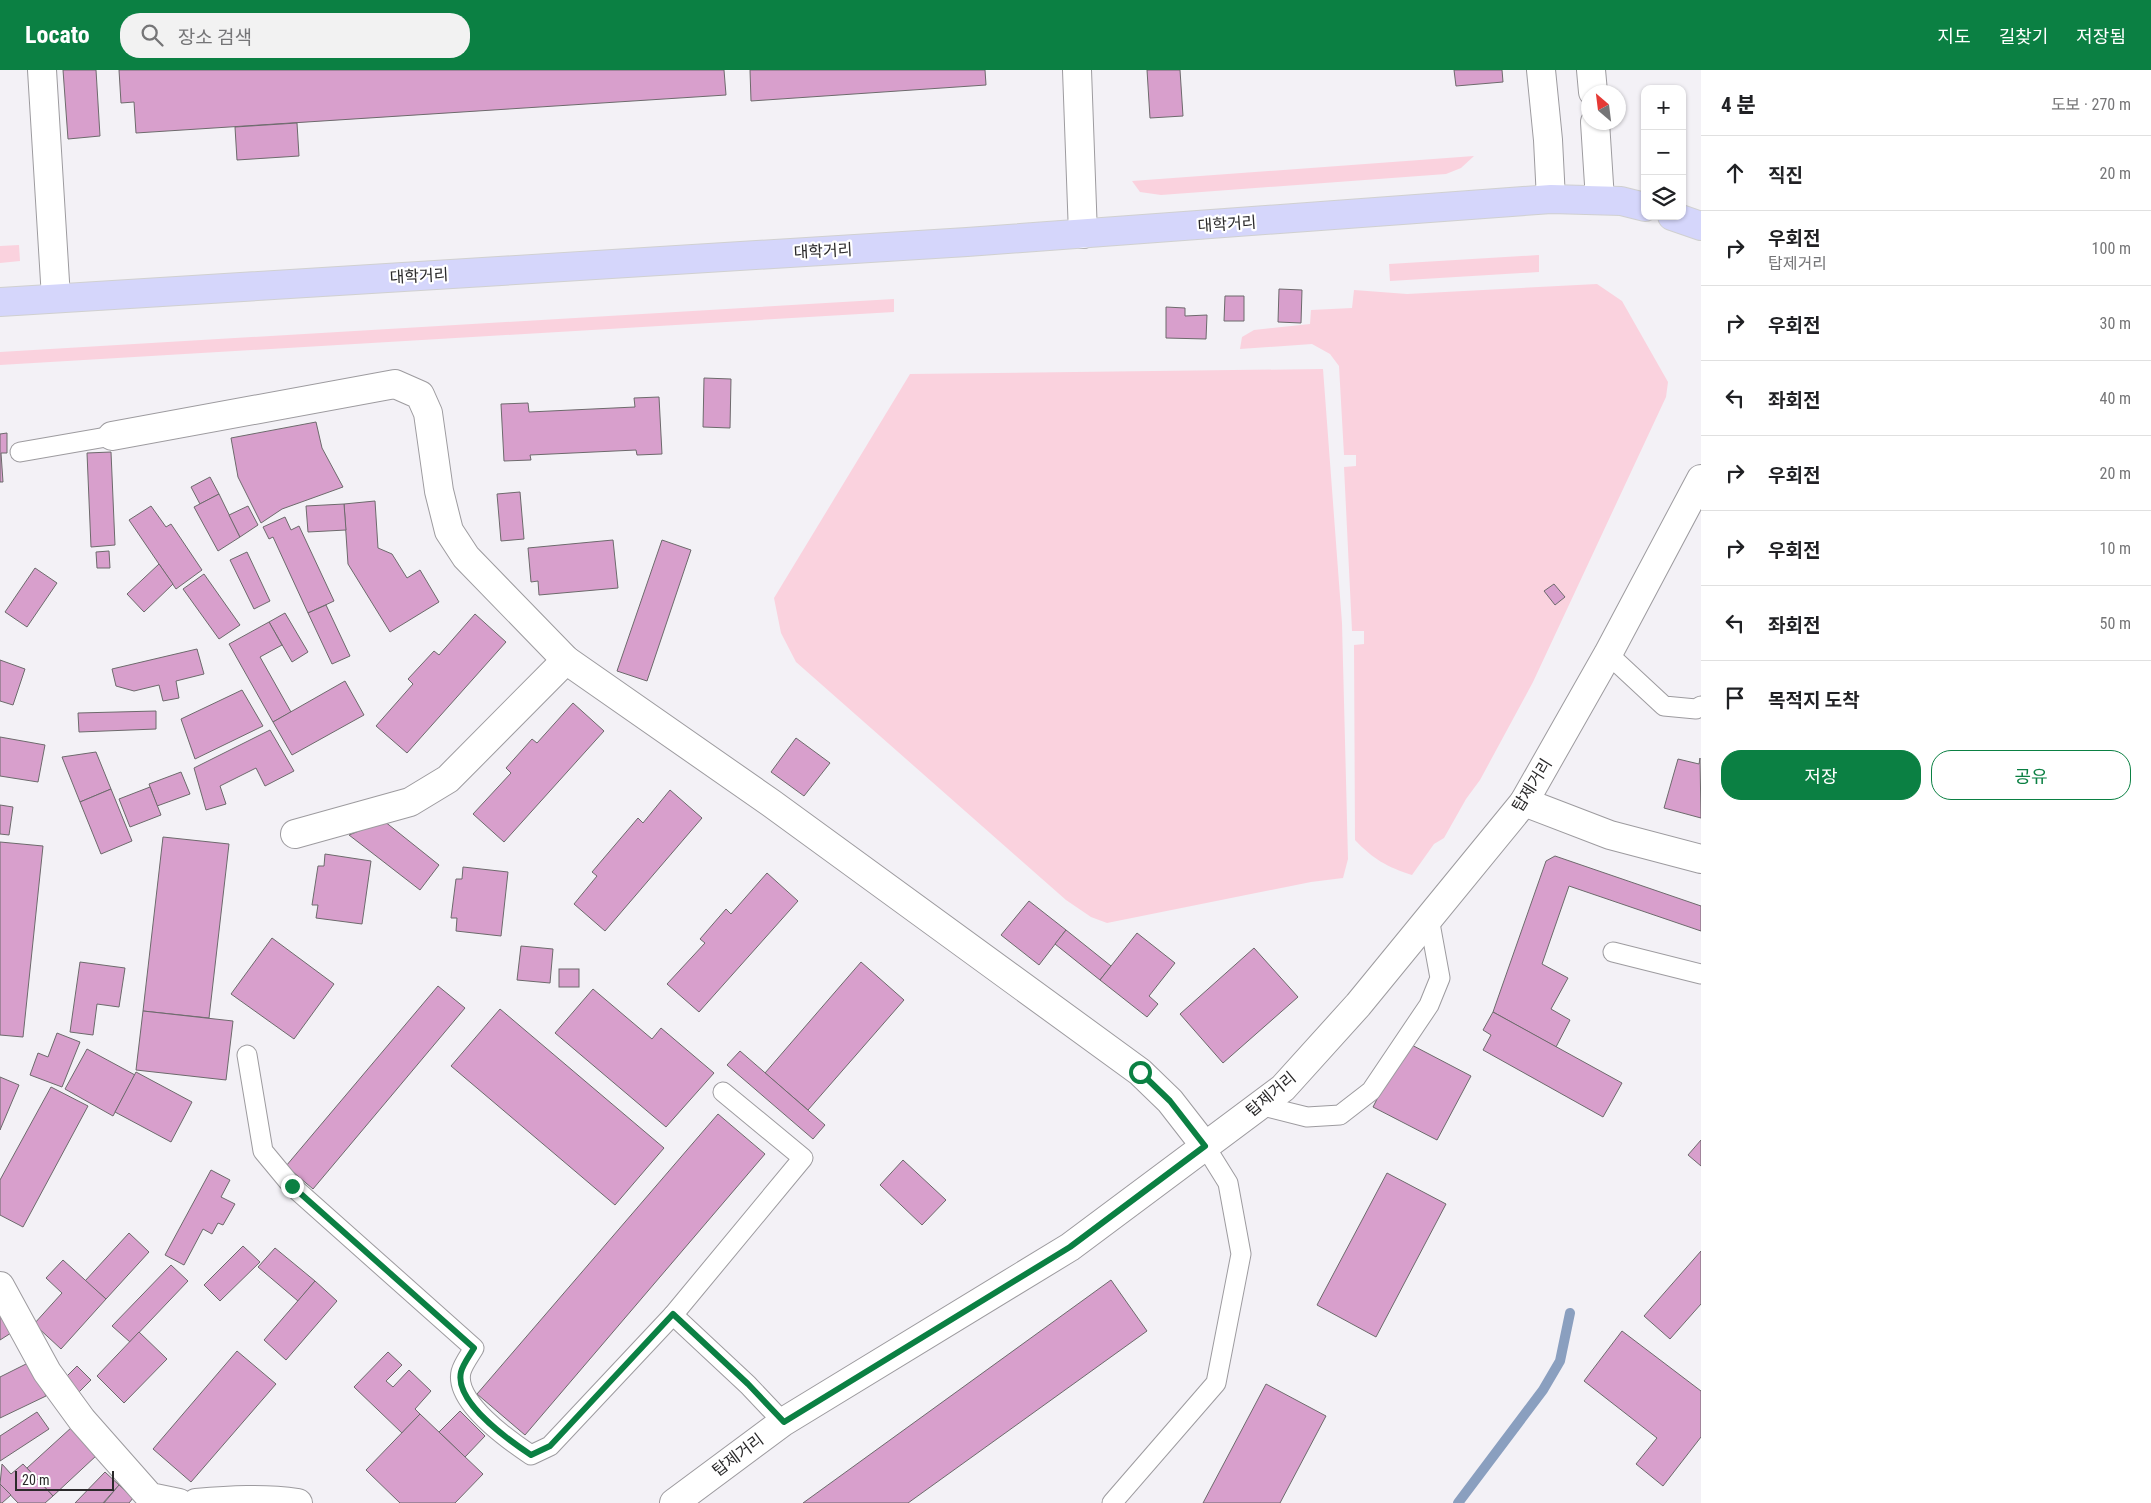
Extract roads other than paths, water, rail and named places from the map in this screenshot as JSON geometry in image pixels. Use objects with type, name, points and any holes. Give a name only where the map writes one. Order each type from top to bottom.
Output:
[{"type":"main road","name":"대학거리","points":[[0,302],[1083,234],[1551,199],[1621,201],[1641,206]]},
{"type":"main road","points":[[1684,220],[1701,226]]},
{"type":"street","points":[[42,70],[56,298]]},
{"type":"street","points":[[1078,70],[1083,234]]},
{"type":"street","points":[[1541,70],[1548,140],[1551,199]]},
{"type":"street","points":[[1591,70],[1592,85]]},
{"type":"street","points":[[1596,130],[1600,200]]},
{"type":"street","points":[[112,436],[395,384],[420,395],[428,413],[438,491],[449,531],[466,557],[566,660],[779,809],[1140,1072],[1170,1101],[1205,1146]]},
{"type":"street","name":"탑제거리","points":[[674,1503],[784,1422],[1070,1247],[1289,1081],[1358,1005],[1524,802],[1608,654],[1701,479]]},
{"type":"street","points":[[296,834],[410,802],[448,779],[566,660]]},
{"type":"street","points":[[1524,802],[1610,835],[1701,860]]},
{"type":"street","points":[[0,1286],[47,1372],[82,1420],[150,1497],[179,1503]]},
{"type":"street","points":[[196,1503],[233,1499],[298,1503]]},
{"type":"lane","points":[[20,452],[112,436]]},
{"type":"lane","points":[[1608,654],[1664,706],[1696,709],[1701,706]]},
{"type":"lane","points":[[1259,1105],[1307,1117],[1340,1114],[1371,1090],[1430,1005],[1440,978],[1429,918]]},
{"type":"lane","points":[[1613,952],[1701,974]]},
{"type":"lane","points":[[247,1056],[263,1151],[292,1186],[474,1348],[461,1373],[464,1394],[498,1433],[531,1455],[550,1446],[673,1314],[803,1158],[723,1092]]},
{"type":"lane","points":[[1112,1503],[1216,1383],[1241,1254],[1228,1183],[1205,1146]]},
{"type":"lane","points":[[673,1314],[748,1384],[784,1422]]},
{"type":"waterway","points":[[1458,1503],[1543,1390],[1560,1361],[1570,1313]]}]
